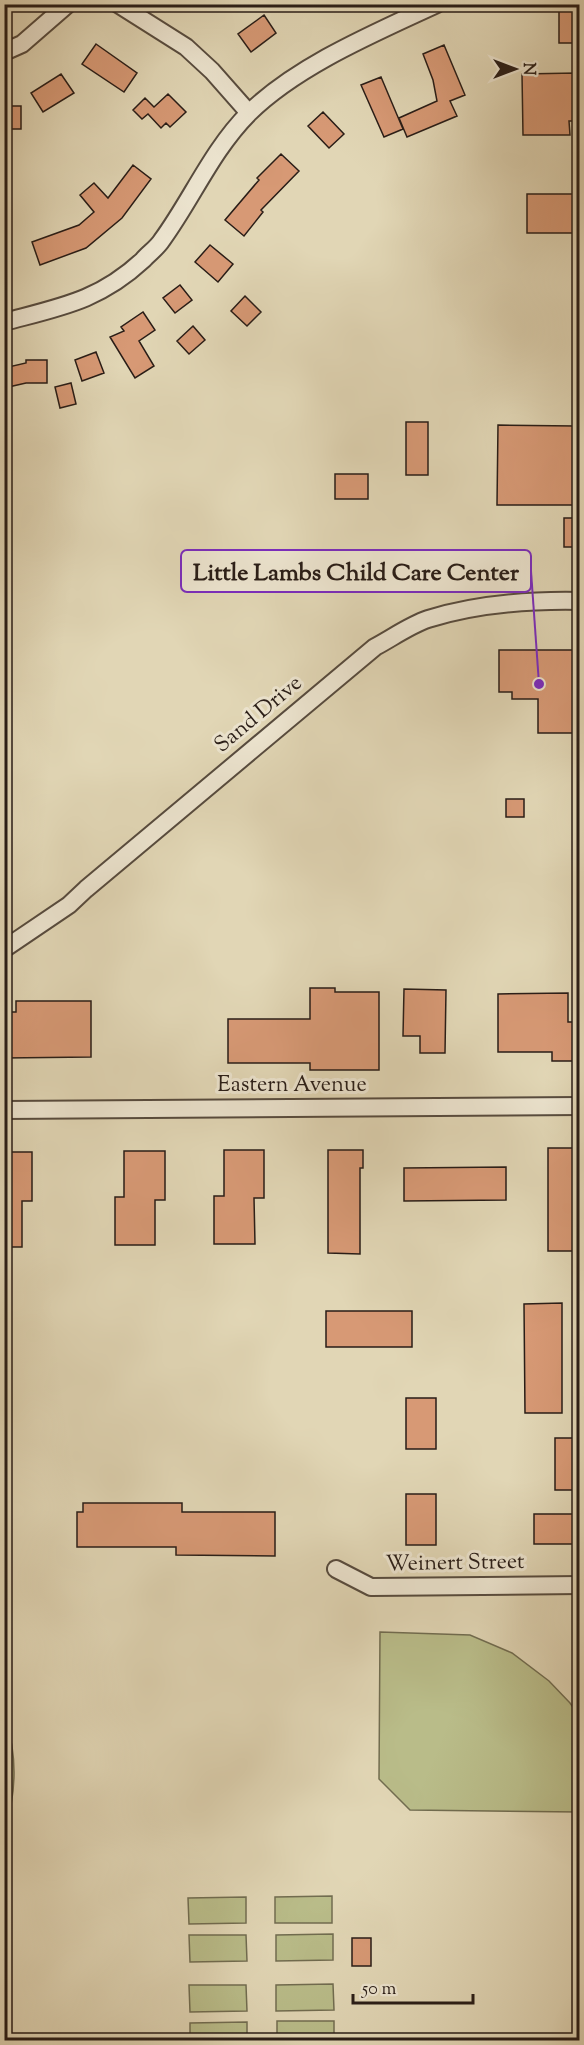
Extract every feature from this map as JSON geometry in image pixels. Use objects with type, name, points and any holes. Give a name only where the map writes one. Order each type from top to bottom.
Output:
[{"type":"street","points":[[4,52],[22,44],[68,4]]},
{"type":"street","points":[[118,4],[186,47],[212,71],[249,113]]},
{"type":"street","points":[[4,322],[78,302],[106,289],[131,271],[161,243],[204,170],[249,113],[279,87],[313,66],[436,4]]},
{"type":"street","name":"Sand Drive","points":[[4,949],[69,906],[86,889],[375,647],[427,619],[534,600],[579,601]]},
{"type":"street","name":"Eastern Avenue","points":[[4,1110],[579,1107]]},
{"type":"street","name":"Weinert Street","points":[[336,1569],[371,1587],[579,1585]]},
{"type":"green space","points":[[380,1632],[470,1635],[512,1653],[549,1681],[579,1716],[579,1812],[410,1810],[379,1779]]},
{"type":"green space","points":[[5,1717],[12,1745],[14,1772],[12,1800],[5,1828]]},
{"type":"green space","points":[[332,1896],[332,1923],[275,1923],[275,1897]]},
{"type":"green space","points":[[246,1897],[246,1923],[189,1924],[188,1898]]},
{"type":"green space","points":[[333,1934],[333,1960],[276,1961],[276,1935]]},
{"type":"green space","points":[[189,1935],[246,1935],[247,1961],[190,1962]]},
{"type":"green space","points":[[333,1984],[334,2010],[276,2011],[276,1985]]},
{"type":"green space","points":[[189,1985],[246,1985],[247,2011],[190,2012]]},
{"type":"green space","points":[[277,2021],[334,2021],[334,2040],[277,2040]]},
{"type":"green space","points":[[247,2022],[247,2040],[190,2040],[190,2023]]},
{"type":"building","points":[[559,4],[579,4],[579,43],[559,43]]},
{"type":"building","points":[[264,15],[276,33],[251,52],[238,34]]},
{"type":"building","points":[[96,44],[137,73],[124,92],[82,64]]},
{"type":"building","points":[[444,45],[465,95],[450,101],[457,116],[407,137],[399,118],[437,101],[433,80],[423,54]]},
{"type":"building","points":[[576,73],[577,121],[569,121],[570,135],[523,135],[522,74]]},
{"type":"building","points":[[61,74],[74,93],[43,112],[31,93]]},
{"type":"building","points":[[381,77],[403,129],[384,137],[361,85]]},
{"type":"building","points":[[168,94],[186,112],[170,127],[166,123],[161,128],[148,114],[142,119],[133,110],[145,98],[154,107]]},
{"type":"building","points":[[4,106],[21,106],[21,129],[4,129]]},
{"type":"building","points":[[323,112],[344,134],[329,148],[308,126]]},
{"type":"building","points":[[281,154],[299,171],[261,210],[263,212],[244,236],[225,220],[259,180],[257,178]]},
{"type":"building","points":[[133,165],[151,179],[122,218],[86,248],[40,265],[32,242],[79,225],[94,212],[80,195],[94,183],[108,198]]},
{"type":"building","points":[[527,194],[579,194],[579,233],[527,233]]},
{"type":"building","points":[[210,245],[233,264],[218,282],[195,262]]},
{"type":"building","points":[[180,285],[192,300],[175,313],[163,298]]},
{"type":"building","points":[[245,296],[261,312],[247,326],[231,311]]},
{"type":"building","points":[[143,312],[155,330],[139,341],[154,366],[135,378],[110,337],[124,331],[121,327]]},
{"type":"building","points":[[193,326],[205,340],[189,354],[177,341]]},
{"type":"building","points":[[96,352],[104,373],[82,381],[75,360]]},
{"type":"building","points":[[26,360],[47,360],[47,383],[26,383],[4,388],[4,368],[26,363]]},
{"type":"building","points":[[71,383],[76,404],[60,408],[55,387]]},
{"type":"building","points":[[406,422],[428,422],[428,475],[406,475]]},
{"type":"building","points":[[498,425],[575,426],[574,505],[497,505]]},
{"type":"building","points":[[335,474],[368,474],[368,499],[335,499]]},
{"type":"building","points":[[564,518],[579,518],[579,547],[564,547]]},
{"type":"building","points":[[499,650],[579,650],[579,733],[538,733],[538,699],[512,699],[512,692],[499,692]]},
{"type":"building","points":[[506,799],[524,799],[524,817],[506,817]]},
{"type":"building","points":[[310,988],[335,988],[335,992],[379,992],[379,1070],[310,1070],[310,1063],[228,1063],[228,1019],[310,1019]]},
{"type":"building","points":[[404,989],[446,990],[445,1053],[420,1053],[420,1036],[403,1036]]},
{"type":"building","points":[[568,993],[568,1022],[579,1022],[579,1061],[552,1061],[552,1052],[498,1052],[498,994]]},
{"type":"building","points":[[16,1001],[91,1001],[91,1057],[4,1058],[4,1012],[16,1012]]},
{"type":"building","points":[[548,1148],[579,1148],[579,1251],[548,1251]]},
{"type":"building","points":[[224,1150],[264,1150],[264,1198],[254,1198],[255,1244],[214,1244],[214,1196],[224,1196]]},
{"type":"building","points":[[328,1150],[363,1150],[363,1168],[360,1168],[360,1254],[328,1253]]},
{"type":"building","points":[[124,1151],[165,1151],[165,1200],[155,1200],[155,1245],[115,1245],[115,1197],[124,1197]]},
{"type":"building","points":[[4,1152],[32,1152],[32,1201],[22,1201],[22,1247],[4,1247]]},
{"type":"building","points":[[506,1167],[506,1200],[404,1201],[404,1168]]},
{"type":"building","points":[[562,1303],[562,1413],[525,1413],[524,1304]]},
{"type":"building","points":[[326,1311],[412,1311],[412,1347],[326,1347]]},
{"type":"building","points":[[406,1398],[436,1398],[436,1449],[406,1449]]},
{"type":"building","points":[[555,1438],[579,1438],[579,1490],[555,1490]]},
{"type":"building","points":[[406,1494],[436,1494],[436,1545],[406,1545]]},
{"type":"building","points":[[83,1503],[182,1503],[182,1512],[275,1512],[275,1556],[176,1555],[176,1547],[77,1547],[77,1512],[83,1512]]},
{"type":"building","points":[[534,1514],[579,1514],[579,1544],[534,1544]]},
{"type":"building","points":[[352,1938],[371,1938],[371,1966],[352,1966]]},
{"type":"place","name":"Little Lambs Child Care Center","points":[[539,684]]}]
